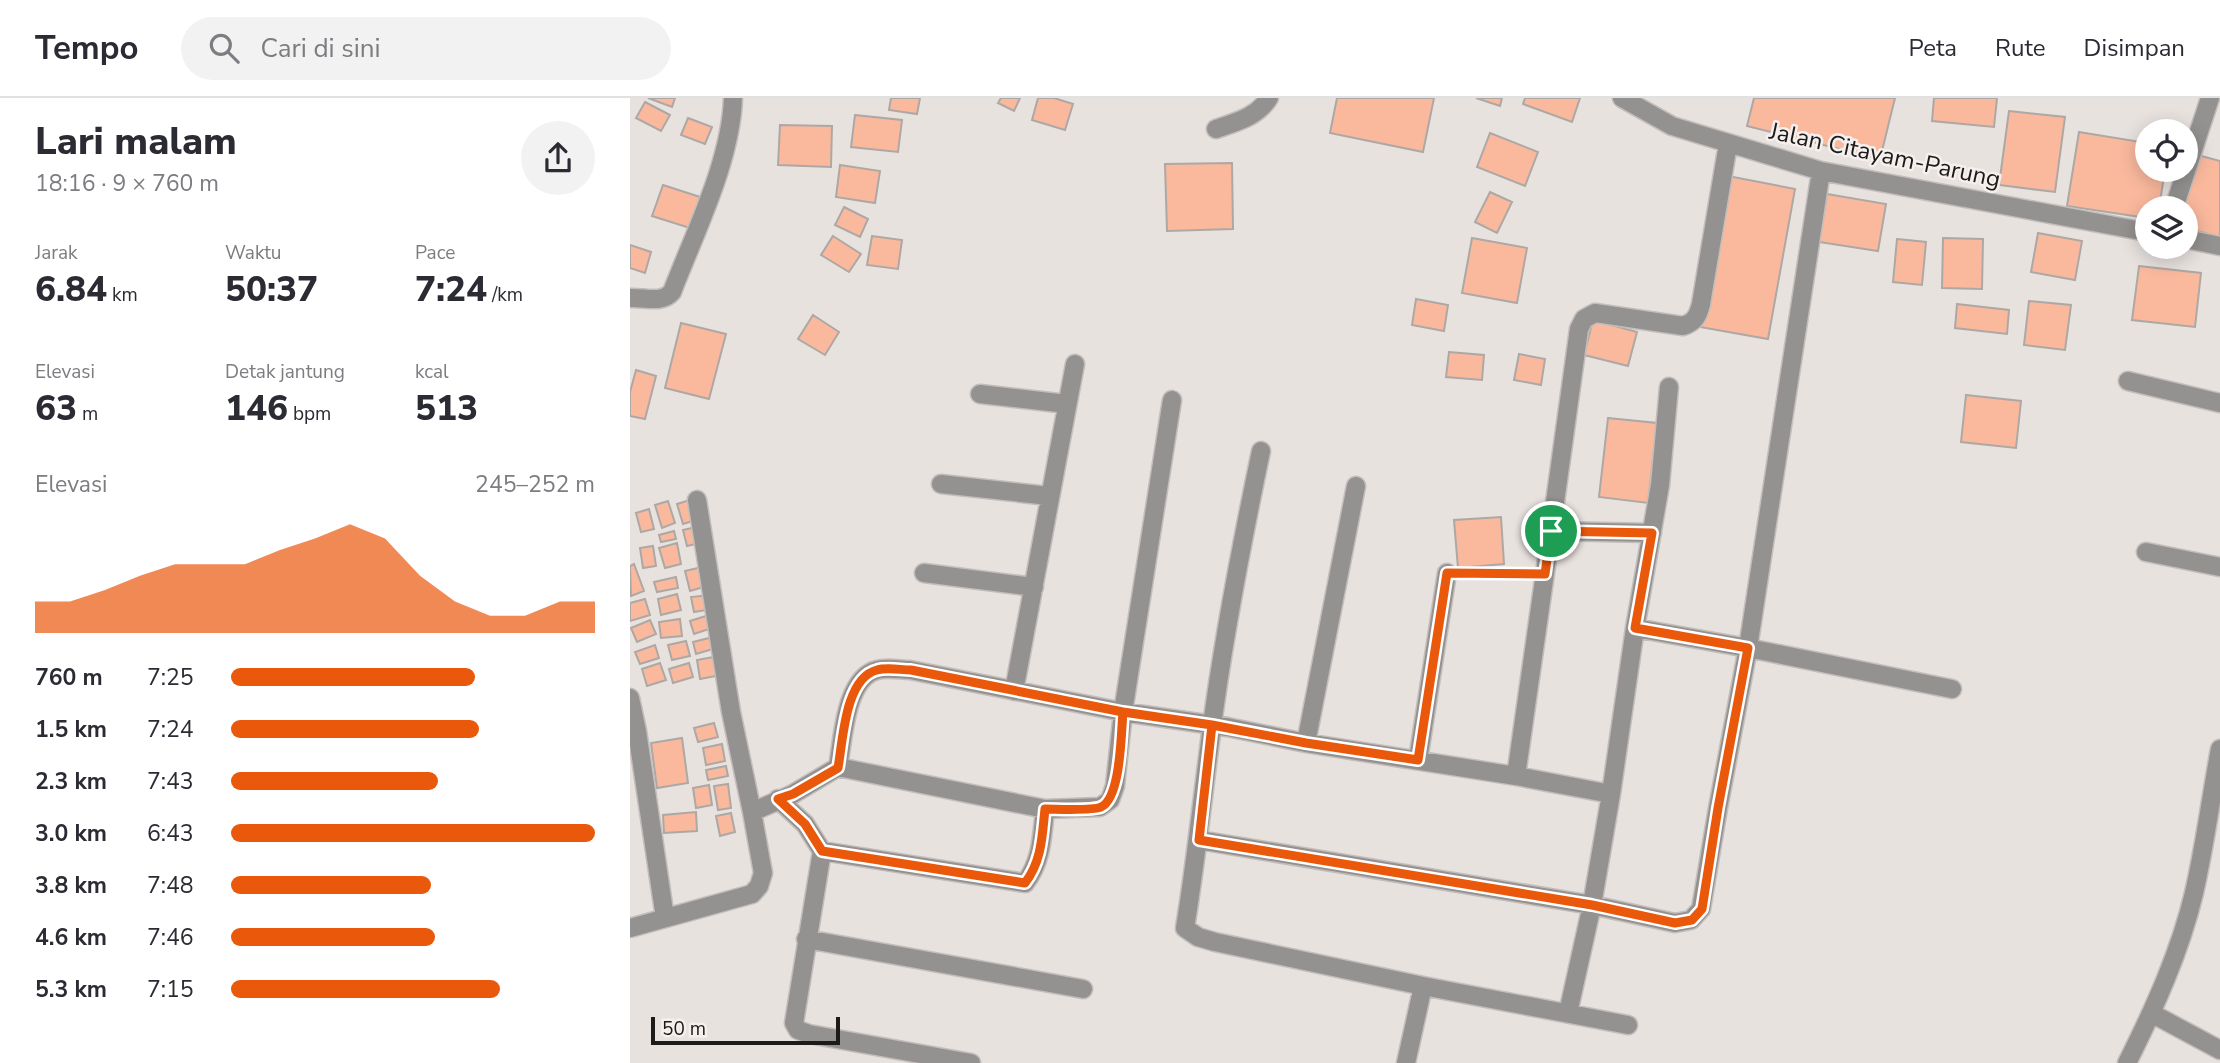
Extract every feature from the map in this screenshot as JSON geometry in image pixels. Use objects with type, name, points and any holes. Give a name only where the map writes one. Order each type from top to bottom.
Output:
[{"type":"street","points":[[630,298],[667,298],[672,292],[724,156],[732,121],[733,98]]},
{"type":"street","points":[[1216,129],[1248,117],[1263,108],[1269,98]]},
{"type":"street","name":"Jalan Citayam-Parung","points":[[1622,98],[1672,126],[1821,171],[2135,230]]},
{"type":"street","points":[[2178,196],[2210,98]]},
{"type":"street","points":[[1516,776],[1579,329],[1584,319],[1595,313],[1683,326],[1698,315],[1728,144]]},
{"type":"street","points":[[1199,840],[1592,905],[1675,923],[1692,920],[1702,909],[1748,648],[1821,171]]},
{"type":"street","points":[[2198,241],[2220,246]]},
{"type":"street","points":[[1014,691],[1075,363]]},
{"type":"street","points":[[2128,380],[2220,402]]},
{"type":"street","points":[[1567,1013],[1592,905],[1611,794],[1635,628],[1660,485],[1669,387]]},
{"type":"street","points":[[979,394],[1067,404]]},
{"type":"street","points":[[752,812],[838,768],[1045,809],[1100,807],[1110,800],[1115,786],[1123,712],[1172,400]]},
{"type":"street","points":[[1261,451],[1236,572],[1185,928],[1198,937],[1423,986],[1628,1025]]},
{"type":"street","points":[[941,484],[1049,496]]},
{"type":"street","points":[[1306,743],[1356,486]]},
{"type":"street","points":[[630,928],[752,894],[759,886],[763,873],[731,712],[697,500]]},
{"type":"street","points":[[1551,531],[1652,533]]},
{"type":"street","points":[[2146,552],[2220,568]]},
{"type":"street","points":[[924,573],[1034,587]]},
{"type":"street","points":[[1418,760],[1447,573]]},
{"type":"street","points":[[1635,628],[1952,690]]},
{"type":"street","points":[[838,768],[850,700],[860,681],[877,670],[911,670],[1123,712],[1611,794]]},
{"type":"street","points":[[630,700],[665,918]]},
{"type":"street","points":[[2127,1063],[2151,1013],[2181,937],[2194,894],[2220,749]]},
{"type":"street","points":[[785,797],[822,851],[794,1023],[799,1030],[809,1034],[971,1063]]},
{"type":"street","points":[[822,851],[1025,883],[1039,859],[1045,809]]},
{"type":"street","points":[[806,939],[1083,989]]},
{"type":"street","points":[[1405,1063],[1423,986]]},
{"type":"street","points":[[2151,1013],[2220,1050]]},
{"type":"path","points":[[1447,573],[1545,574]]},
{"type":"building","points":[[648,98],[675,98],[672,107]]},
{"type":"building","points":[[891,98],[920,98],[917,114],[889,110]]},
{"type":"building","points":[[1001,98],[1020,98],[1014,111],[998,103]]},
{"type":"building","points":[[1038,98],[1054,98],[1073,104],[1065,130],[1032,120]]},
{"type":"building","points":[[1337,98],[1434,98],[1423,152],[1330,133]]},
{"type":"building","points":[[1476,98],[1502,98],[1500,106]]},
{"type":"building","points":[[1525,98],[1580,98],[1572,122],[1523,104]]},
{"type":"building","points":[[1754,98],[1895,98],[1880,159],[1747,126]]},
{"type":"building","points":[[1934,98],[1997,98],[1994,127],[1932,121]]},
{"type":"building","points":[[645,102],[670,115],[661,131],[636,118]]},
{"type":"building","points":[[2009,111],[2065,117],[2055,192],[1999,185]]},
{"type":"building","points":[[855,115],[902,120],[898,152],[851,147]]},
{"type":"building","points":[[688,118],[712,127],[705,144],[681,135]]},
{"type":"building","points":[[780,125],[832,126],[831,167],[778,165]]},
{"type":"building","points":[[2079,132],[2135,141],[2135,182],[2163,182],[2161,196],[2135,196],[2135,216],[2067,206]]},
{"type":"building","points":[[1490,133],[1538,152],[1525,186],[1477,167]]},
{"type":"building","points":[[2198,155],[2220,161],[2220,237],[2198,231],[2198,196],[2182,196],[2186,182],[2198,182]]},
{"type":"building","points":[[1232,163],[1233,229],[1167,231],[1165,164]]},
{"type":"building","points":[[840,165],[880,171],[875,203],[836,197]]},
{"type":"building","points":[[1728,176],[1795,189],[1768,339],[1700,327]]},
{"type":"building","points":[[663,185],[700,197],[690,228],[652,216]]},
{"type":"building","points":[[1490,192],[1512,202],[1497,233],[1475,222]]},
{"type":"building","points":[[1827,194],[1886,204],[1878,251],[1819,242]]},
{"type":"building","points":[[844,207],[868,219],[860,237],[835,225]]},
{"type":"building","points":[[2038,233],[2082,241],[2075,280],[2031,272]]},
{"type":"building","points":[[833,236],[861,254],[849,272],[821,255]]},
{"type":"building","points":[[872,236],[902,240],[898,269],[867,265]]},
{"type":"building","points":[[1472,238],[1527,248],[1517,303],[1462,293]]},
{"type":"building","points":[[1943,238],[1983,239],[1982,289],[1942,288]]},
{"type":"building","points":[[1897,239],[1926,242],[1922,285],[1893,282]]},
{"type":"building","points":[[630,245],[651,252],[645,273],[630,268]]},
{"type":"building","points":[[2139,266],[2201,273],[2195,327],[2132,320]]},
{"type":"building","points":[[1416,299],[1448,305],[1444,331],[1412,325]]},
{"type":"building","points":[[2029,301],[2071,305],[2065,350],[2024,345]]},
{"type":"building","points":[[1957,304],[2009,310],[2007,334],[1955,328]]},
{"type":"building","points":[[813,315],[839,332],[825,355],[798,339]]},
{"type":"building","points":[[1593,320],[1637,332],[1628,366],[1584,355]]},
{"type":"building","points":[[681,323],[726,334],[709,399],[665,388]]},
{"type":"building","points":[[1449,352],[1484,355],[1482,380],[1446,377]]},
{"type":"building","points":[[1519,354],[1545,359],[1541,385],[1514,380]]},
{"type":"building","points":[[636,370],[656,376],[645,419],[630,416],[630,392]]},
{"type":"building","points":[[1966,395],[2021,401],[2016,448],[1961,442]]},
{"type":"building","points":[[1608,418],[1657,423],[1648,503],[1599,497]]},
{"type":"building","points":[[693,499],[699,519],[683,524],[677,504]]},
{"type":"building","points":[[668,501],[675,523],[662,528],[655,505]]},
{"type":"building","points":[[649,509],[654,529],[641,532],[636,513]]},
{"type":"building","points":[[1501,517],[1504,564],[1458,568],[1454,520]]},
{"type":"building","points":[[696,527],[700,543],[687,546],[683,530]]},
{"type":"building","points":[[674,531],[676,539],[661,542],[659,535]]},
{"type":"building","points":[[677,543],[681,564],[665,568],[659,548]]},
{"type":"building","points":[[653,546],[656,566],[643,568],[640,548]]},
{"type":"building","points":[[634,564],[644,591],[631,596],[630,566]]},
{"type":"building","points":[[702,567],[707,586],[690,591],[685,571]]},
{"type":"building","points":[[676,577],[678,588],[657,592],[654,582]]},
{"type":"building","points":[[677,594],[681,610],[661,615],[658,599]]},
{"type":"building","points":[[709,595],[712,609],[694,612],[691,597]]},
{"type":"building","points":[[645,599],[650,615],[630,621],[630,603]]},
{"type":"building","points":[[712,614],[715,627],[694,634],[690,621]]},
{"type":"building","points":[[680,619],[682,636],[661,638],[659,622]]},
{"type":"building","points":[[650,620],[656,634],[637,642],[631,628]]},
{"type":"building","points":[[713,637],[716,648],[696,654],[693,642]]},
{"type":"building","points":[[686,641],[690,656],[672,660],[668,645]]},
{"type":"building","points":[[655,645],[659,658],[640,664],[635,652]]},
{"type":"building","points":[[719,656],[721,675],[700,679],[697,660]]},
{"type":"building","points":[[660,663],[666,680],[647,686],[642,669]]},
{"type":"building","points":[[689,663],[693,677],[673,683],[669,669]]},
{"type":"building","points":[[714,723],[718,737],[698,742],[694,728]]},
{"type":"building","points":[[682,738],[688,783],[657,788],[651,743]]},
{"type":"building","points":[[722,744],[725,761],[706,765],[703,748]]},
{"type":"building","points":[[726,766],[728,776],[708,780],[706,770]]},
{"type":"building","points":[[728,784],[731,808],[718,810],[714,786]]},
{"type":"building","points":[[709,785],[712,805],[696,808],[693,788]]},
{"type":"building","points":[[696,812],[697,831],[664,833],[663,815]]},
{"type":"building","points":[[731,813],[735,832],[720,836],[716,816]]},
{"type":"route","points":[[1551,531],[1545,574],[1447,573],[1418,760],[1306,743],[1227,727],[1123,712],[911,670],[877,670],[860,681],[850,700],[838,768],[793,794],[778,799],[805,824],[822,851],[1025,883],[1039,859],[1045,809],[1100,807],[1110,800],[1115,786],[1123,712],[1212,725],[1199,840],[1592,905],[1675,923],[1692,920],[1702,909],[1748,648],[1635,628],[1652,533],[1551,531]]}]
